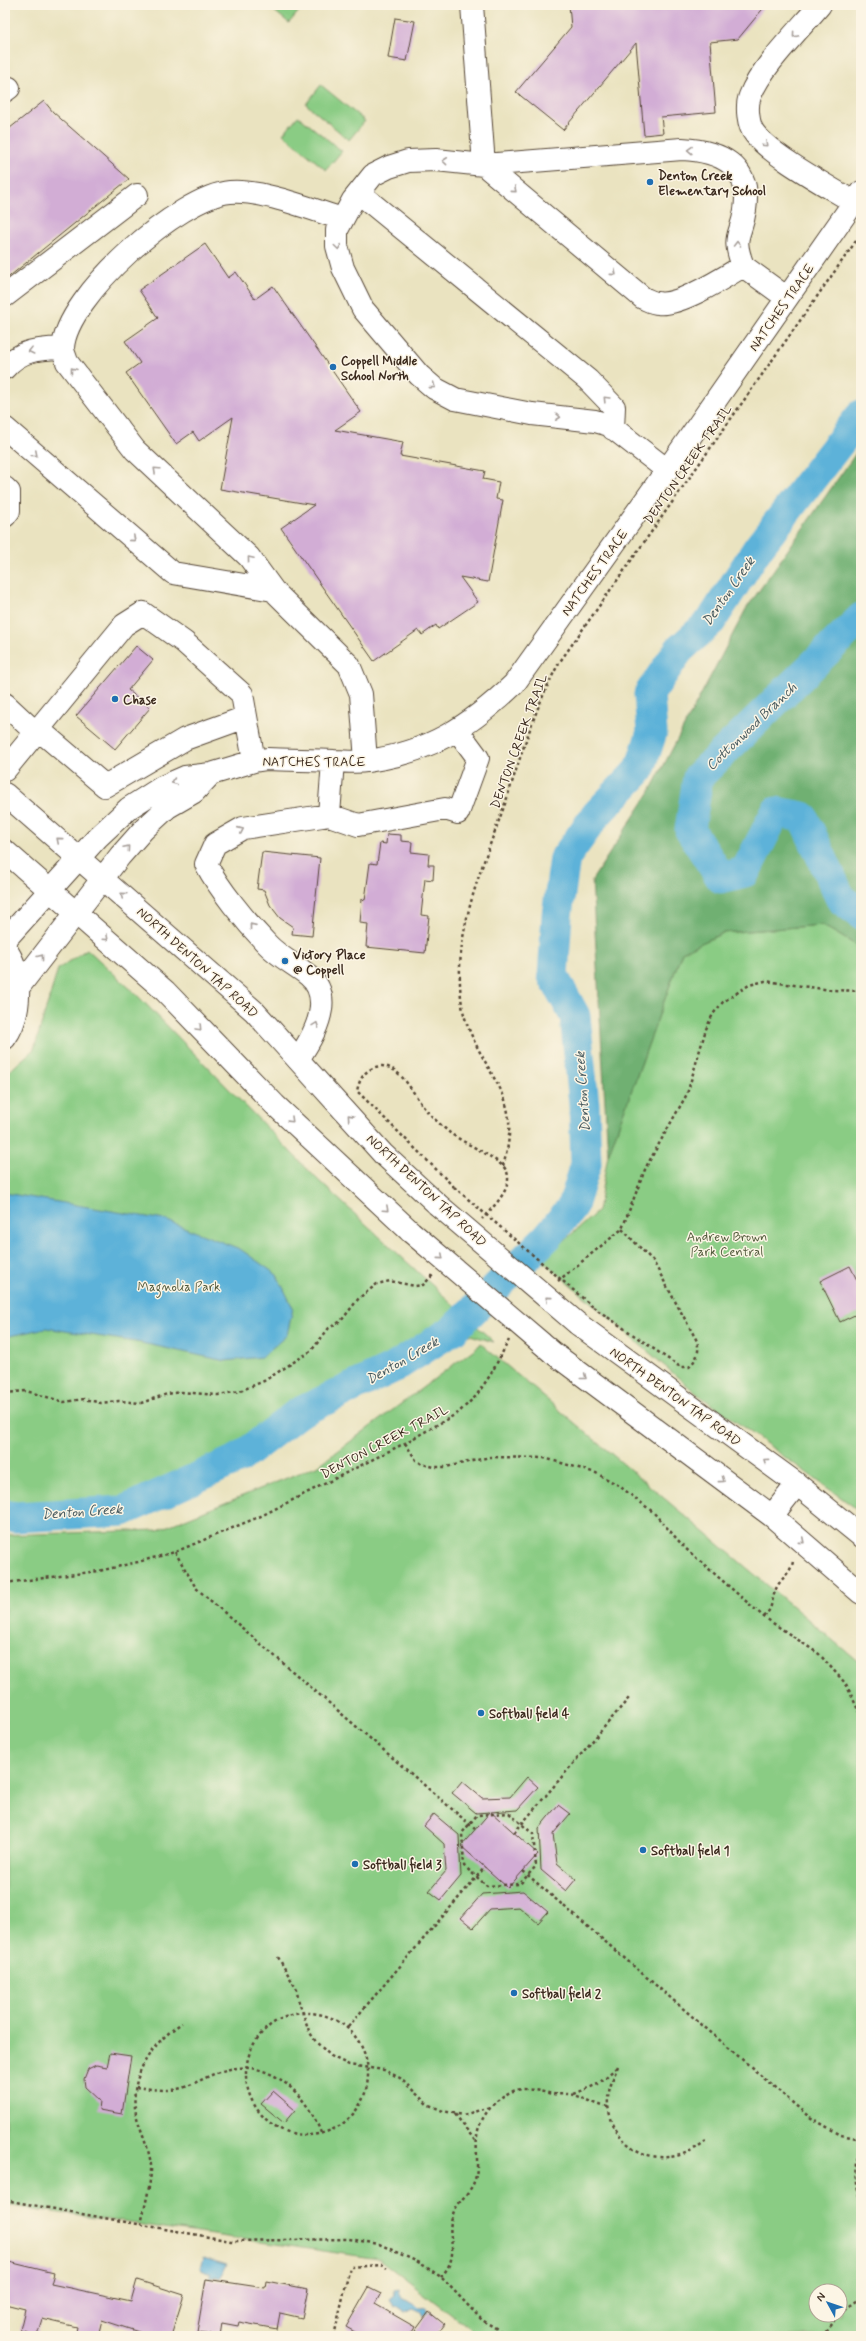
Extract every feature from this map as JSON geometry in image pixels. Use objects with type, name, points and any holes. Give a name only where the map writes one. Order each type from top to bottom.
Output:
[{"type":"main road","points":[[472,5],[484,165],[644,298],[658,304],[676,302],[712,285],[743,266]]},
{"type":"main road","points":[[820,5],[759,78],[749,98],[749,117],[754,134],[769,148],[858,197]]},
{"type":"main road","points":[[668,470],[613,428],[595,421],[532,414],[455,399],[434,388],[419,375],[363,309],[343,268],[337,246],[337,230],[358,193],[373,176],[389,167],[408,161],[436,160],[484,165],[682,149],[702,150],[718,154],[740,174],[745,188],[745,210],[738,232],[736,248],[743,266],[787,298]]},
{"type":"main road","points":[[342,219],[272,197],[231,191],[210,196],[178,214],[132,249],[116,265],[96,286],[69,325],[63,348],[67,362],[135,450],[249,557],[273,590],[350,665],[361,694],[366,762]]},
{"type":"main road","points":[[358,193],[583,376],[614,407],[613,428]]},
{"type":"main road","points":[[5,296],[137,195]]},
{"type":"main road","name":"NATCHES TRACE","points":[[5,940],[51,891],[108,826],[136,804],[162,787],[185,777],[211,774],[254,761],[267,759],[366,762],[426,746],[458,730],[484,712],[514,684],[668,470],[858,197]]},
{"type":"main road","points":[[5,368],[22,353],[36,350],[63,348]]},
{"type":"main road","points":[[5,428],[173,573],[273,590]]},
{"type":"main road","points":[[5,488],[9,492],[9,511],[5,516]]},
{"type":"main road","points":[[5,770],[124,625],[143,613],[184,642],[242,694],[254,761]]},
{"type":"main road","points":[[5,704],[105,786],[185,739],[246,717]]},
{"type":"main road","points":[[298,1060],[311,1040],[322,1011],[322,999],[317,985],[309,976],[267,944],[213,878],[206,864],[215,844],[243,828],[329,815],[358,825],[445,809],[458,813],[478,758],[458,730]]},
{"type":"main road","points":[[329,815],[333,761]]},
{"type":"main road","name":"NATCHES TRACE","points":[[18,988],[143,830],[168,807],[194,792],[211,774]]},
{"type":"main road","name":"NORTH DENTON TAP ROAD","points":[[5,794],[254,1011],[383,1154],[437,1204],[578,1324],[798,1484],[861,1536]]},
{"type":"main road","points":[[5,850],[165,991],[275,1105],[411,1232],[553,1353],[772,1516],[861,1593]]},
{"type":"main road","points":[[5,948],[17,978],[18,988],[18,1006],[10,1032],[5,1038]]},
{"type":"main road","points":[[772,1516],[798,1484]]},
{"type":"path","name":"DENTON CREEK TRAIL","points":[[480,1221],[496,1204],[507,1184],[507,1173],[504,1166],[510,1132],[506,1103],[469,1030],[465,1017],[460,986],[462,940],[474,893],[541,700],[559,663],[861,234]]},
{"type":"path","points":[[556,1283],[622,1229],[646,1167],[687,1094],[706,1029],[713,1014],[722,1002],[749,985],[765,981],[831,990],[861,991]]},
{"type":"path","points":[[504,1166],[470,1147],[435,1120],[410,1086],[395,1071],[387,1066],[379,1065],[362,1076],[357,1091],[454,1187],[594,1307],[682,1367],[689,1367],[695,1361],[700,1351],[697,1341],[653,1261],[622,1229]]},
{"type":"path","points":[[5,1393],[26,1391],[64,1402],[84,1399],[107,1403],[119,1401],[141,1403],[167,1394],[182,1392],[218,1395],[240,1391],[264,1381],[311,1351],[329,1328],[340,1321],[359,1298],[377,1284],[390,1281],[415,1286],[423,1285],[435,1274]]},
{"type":"path","name":"DENTON CREEK TRAIL","points":[[5,1583],[98,1571],[176,1552],[261,1516],[405,1443],[458,1413],[476,1396],[491,1374],[512,1335]]},
{"type":"path","points":[[405,1443],[416,1460],[422,1464],[434,1468],[446,1467],[478,1459],[510,1456],[544,1458],[574,1465],[596,1473],[618,1485],[653,1512],[686,1548],[764,1617],[820,1654],[846,1684],[861,1716]]},
{"type":"path","points":[[176,1552],[196,1588],[475,1830]]},
{"type":"path","points":[[764,1617],[771,1610],[778,1586],[794,1562],[789,1556]]},
{"type":"path","points":[[514,1833],[629,1698]]},
{"type":"path","points":[[509,1813],[522,1824],[533,1834],[536,1866],[520,1884],[487,1886],[464,1866],[462,1833],[477,1815],[509,1813]]},
{"type":"path","points":[[348,2027],[485,1867]]},
{"type":"path","points":[[523,1871],[808,2116],[841,2135],[861,2140],[855,2167],[857,2190],[861,2202]]},
{"type":"path","points":[[278,1957],[297,1990],[302,2012],[312,2037],[325,2052],[342,2063],[384,2070],[400,2078],[426,2104],[455,2114],[463,2115],[492,2107]]},
{"type":"path","points":[[302,2012],[331,2017],[348,2027],[362,2046],[368,2068],[367,2089],[358,2108],[344,2123],[321,2133],[295,2134],[285,2131],[268,2121],[260,2114],[250,2096],[246,2068],[256,2040],[268,2026],[284,2017],[302,2012]]},
{"type":"path","points":[[141,2225],[151,2166],[146,2141],[138,2120],[135,2105],[138,2077],[152,2048],[167,2033],[182,2022]]},
{"type":"path","points":[[574,2094],[598,2084],[618,2066],[608,2097],[608,2107],[614,2125],[625,2142],[637,2151],[651,2157],[668,2158],[681,2155],[700,2146],[706,2140]]},
{"type":"path","points":[[136,2087],[158,2090],[180,2088],[227,2069],[246,2068],[271,2075],[293,2089],[310,2109],[321,2133]]},
{"type":"path","points":[[441,2277],[448,2269],[453,2256],[450,2233],[453,2214],[474,2183],[478,2166],[477,2143],[479,2128],[492,2107],[499,2100],[522,2089],[574,2094],[599,2106],[608,2107]]},
{"type":"path","points":[[455,2114],[477,2143]]},
{"type":"path","points":[[5,2200],[231,2240],[349,2239],[379,2244],[420,2263],[441,2277],[482,2320],[509,2336]]},
{"type":"path","points":[[334,2336],[350,2267],[382,2265],[387,2269]]},
{"type":"path","points":[[848,2307],[861,2298]]},
{"type":"path","points":[[822,2336],[832,2323]]},
{"type":"green space","points":[[267,5],[304,5],[289,23]]},
{"type":"green space","points":[[321,85],[365,121],[349,140],[306,104]]},
{"type":"green space","points":[[298,116],[342,151],[326,170],[283,134]]},
{"type":"green space","points":[[861,446],[861,948],[822,925],[723,933],[682,952],[608,1155],[592,880],[649,793],[746,609]]},
{"type":"green space","name":"Andrew Brown Park Central","points":[[822,925],[861,948],[861,1512],[696,1393],[542,1260],[598,1211],[608,1155],[682,952],[723,933]]},
{"type":"green space","name":"Magnolia Park","points":[[87,949],[138,996],[319,1181],[494,1342],[453,1330],[395,1367],[298,1413],[240,1458],[123,1511],[15,1517],[5,1515],[5,1075],[34,1049],[58,969]]},
{"type":"green space","points":[[481,1344],[861,1664],[861,2336],[479,2336],[379,2259],[5,2205],[5,1535],[158,1530],[319,1465]]},
{"type":"water","points":[[5,1193],[165,1220],[240,1249],[277,1275],[293,1308],[287,1335],[262,1357],[225,1361],[142,1343],[46,1328],[5,1337]]},
{"type":"water","points":[[203,2258],[227,2265],[219,2278],[217,2276],[209,2277],[211,2274],[200,2268]]},
{"type":"water","points":[[398,2289],[403,2298],[421,2308],[426,2307],[427,2313],[423,2317],[420,2311],[413,2308],[406,2312],[397,2306],[394,2307],[390,2299],[395,2295],[394,2290]]},
{"type":"building","points":[[569,5],[766,5],[738,39],[710,42],[716,112],[661,117],[663,133],[644,135],[636,43],[563,130],[516,92],[571,27]]},
{"type":"building","points":[[395,18],[415,21],[407,61],[388,58]]},
{"type":"building","points":[[44,101],[53,112],[129,179],[5,280],[5,132]]},
{"type":"building","points":[[205,244],[228,278],[236,272],[255,299],[273,286],[361,412],[335,430],[403,442],[400,456],[485,471],[483,479],[499,482],[496,499],[503,500],[488,582],[460,577],[478,602],[438,629],[436,625],[422,635],[418,630],[374,661],[281,528],[314,505],[220,489],[233,417],[199,441],[193,432],[176,444],[126,373],[140,363],[125,341],[158,318],[139,290]]},
{"type":"building","name":"Chase","points":[[136,646],[153,660],[128,690],[150,708],[115,749],[76,716]]},
{"type":"building","points":[[387,834],[401,835],[401,841],[412,842],[411,852],[429,854],[428,865],[434,865],[433,880],[425,879],[421,915],[429,916],[425,953],[366,947],[368,924],[360,923],[362,899],[365,900],[370,863],[377,864],[380,843],[386,844]]},
{"type":"building","points":[[262,852],[320,858],[312,936],[292,934],[293,927],[280,918],[270,905],[264,890],[257,889]]},
{"type":"building","points":[[850,1266],[861,1288],[861,1312],[840,1322],[820,1281]]},
{"type":"building","points":[[527,1777],[538,1787],[517,1810],[491,1812],[538,1854],[508,1888],[461,1846],[490,1812],[476,1813],[452,1793],[462,1781],[482,1798],[510,1797]]},
{"type":"building","points":[[558,1805],[570,1814],[553,1834],[557,1863],[576,1879],[566,1891],[541,1870],[539,1828]]},
{"type":"building","points":[[434,1814],[459,1835],[461,1876],[441,1900],[429,1891],[446,1871],[444,1844],[424,1826]]},
{"type":"building","points":[[523,1891],[548,1912],[538,1923],[519,1907],[490,1909],[473,1928],[461,1918],[482,1894]]},
{"type":"building","points":[[110,2053],[131,2056],[122,2114],[99,2110],[100,2101],[85,2087],[84,2079],[88,2069],[96,2065],[107,2067]]},
{"type":"building","points":[[273,2091],[295,2110],[284,2123],[261,2104]]},
{"type":"building","points":[[5,2261],[54,2273],[51,2284],[131,2301],[137,2280],[184,2295],[171,2336],[151,2336],[102,2320],[98,2336],[75,2336],[77,2327],[42,2319],[37,2335],[20,2330],[25,2309],[5,2304]]},
{"type":"building","points":[[206,2279],[265,2288],[266,2281],[308,2289],[302,2318],[280,2313],[277,2329],[239,2322],[238,2326],[222,2323],[220,2336],[197,2333]]},
{"type":"building","points":[[369,2287],[381,2293],[375,2304],[415,2327],[410,2336],[362,2336],[346,2327]]},
{"type":"building","points":[[429,2312],[444,2324],[435,2336],[423,2336],[415,2331]]},
{"type":"waterway","name":"Denton Creek","points":[[5,1515],[15,1517],[123,1511],[240,1458],[298,1413],[395,1367],[453,1330],[548,1236],[573,1206],[586,1164],[584,1104],[575,1016],[553,976],[557,915],[565,858],[596,815],[640,769],[652,732],[649,694],[679,650],[711,621],[758,548],[861,415]]},
{"type":"waterway","name":"Cottonwood Branch","points":[[861,618],[698,777],[690,830],[721,878],[745,872],[776,812],[803,817],[841,899],[861,914]]},
{"type":"place","name":"Denton Creek Elementary School","points":[[650,182]]},
{"type":"place","name":"Coppell Middle School North","points":[[333,367]]},
{"type":"place","name":"Chase","points":[[115,699]]},
{"type":"place","name":"Victory Place @ Coppell","points":[[285,961]]},
{"type":"place","name":"Softball field 4","points":[[481,1713]]},
{"type":"place","name":"Softball field 1","points":[[643,1850]]},
{"type":"place","name":"Softball field 3","points":[[355,1864]]},
{"type":"place","name":"Softball field 2","points":[[514,1993]]}]
